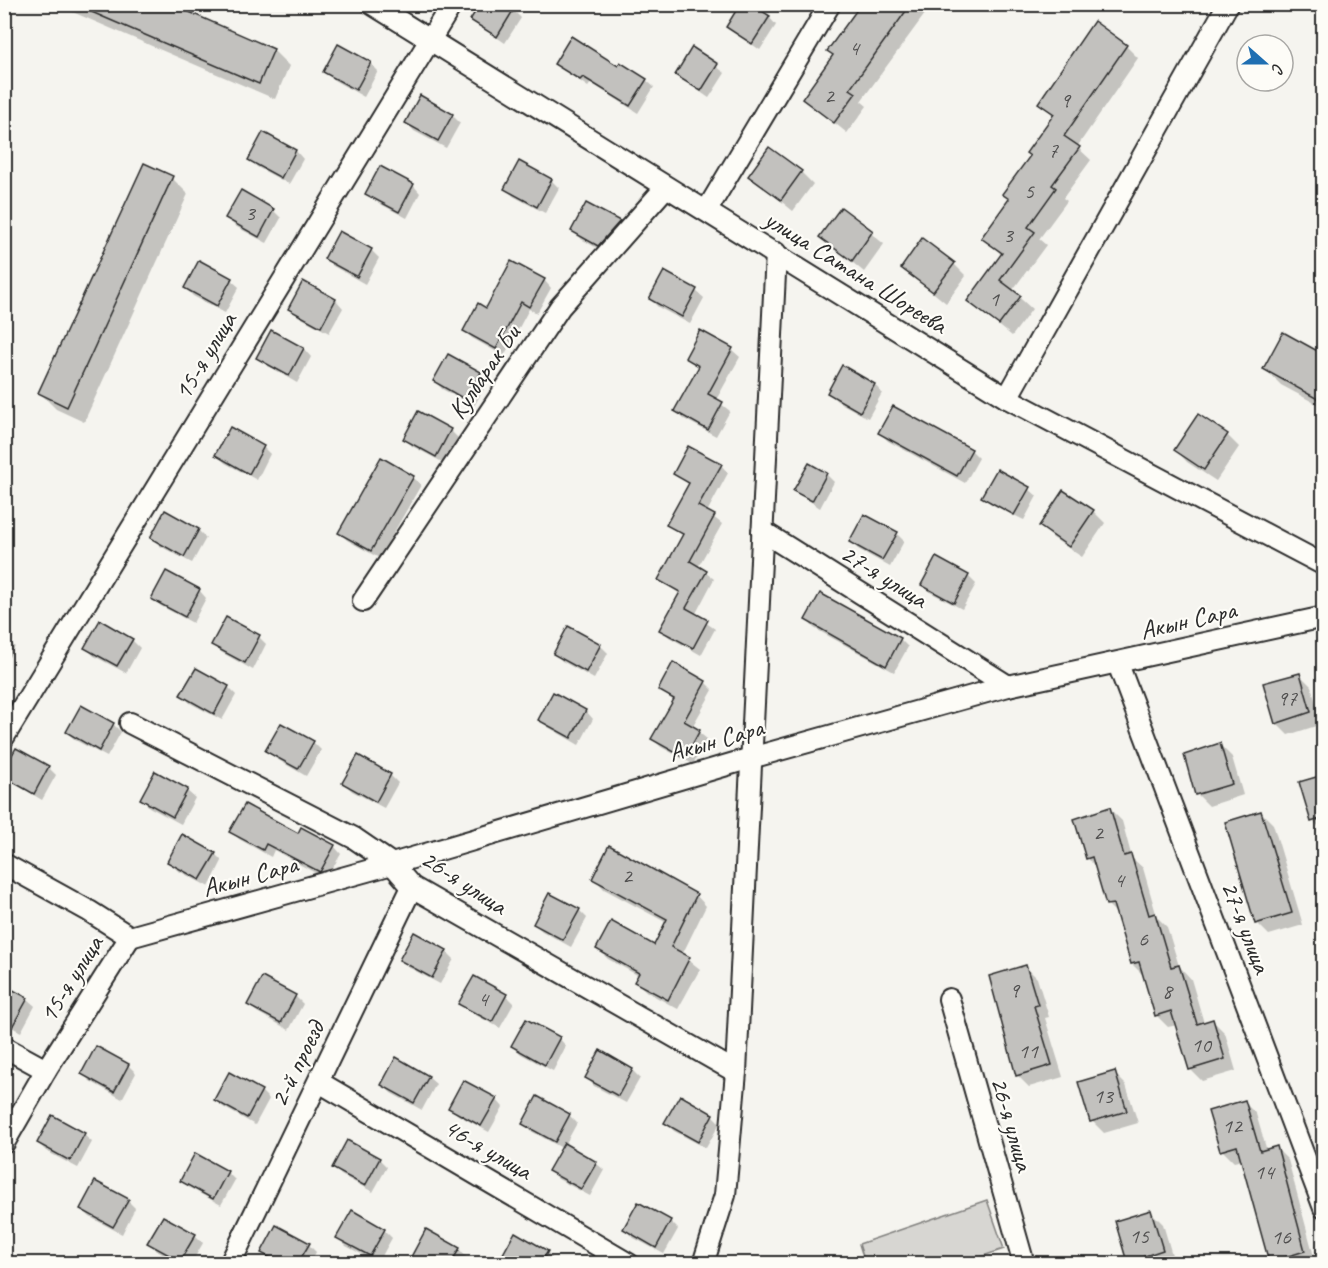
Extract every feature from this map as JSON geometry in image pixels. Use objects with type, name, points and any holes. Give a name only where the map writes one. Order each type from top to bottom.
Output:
[{"type":"street","name":"улица Сатана Шореева","points":[[372,4],[1007,398],[1323,565]]},
{"type":"street","name":"15-я улица","points":[[4,737],[452,4]]},
{"type":"street","points":[[707,210],[830,4]]},
{"type":"street","points":[[1007,398],[1228,4]]},
{"type":"street","name":"Кулбарак Би","points":[[363,601],[560,307],[666,187]]},
{"type":"street","points":[[702,1263],[725,1195],[736,1072],[776,254]]},
{"type":"street","name":"27-я улица","points":[[762,531],[1008,686]]},
{"type":"street","name":"Акын Сара","points":[[130,937],[392,864],[751,758],[1008,686],[1118,664],[1323,617]]},
{"type":"street","name":"27-я улица","points":[[1118,664],[1323,1209]]},
{"type":"street","name":"26-я улица","points":[[130,723],[354,838],[392,864],[412,887],[736,1072]]},
{"type":"street","name":"15-я улица","points":[[4,864],[89,910],[130,937],[46,1070],[4,1143]]},
{"type":"street","name":"2-й проезд","points":[[230,1263],[412,887]]},
{"type":"street","name":"26-я улица","points":[[949,999],[1024,1263]]},
{"type":"street","points":[[4,1047],[46,1070]]},
{"type":"street","name":"46-я улица","points":[[318,1082],[629,1263]]},
{"type":"shaded area","points":[[987,1200],[1004,1249],[962,1263],[865,1263],[859,1244]]},
{"type":"building","points":[[73,4],[171,4],[274,49],[259,84]]},
{"type":"building","points":[[480,4],[506,4],[514,9],[497,37],[470,20]]},
{"type":"building","points":[[740,4],[751,4],[770,16],[752,44],[726,27]]},
{"type":"building","points":[[861,4],[911,4],[850,89],[856,93],[834,123],[802,99],[833,55],[827,51]]},
{"type":"building","points":[[1094,21],[1127,45],[1064,136],[1080,147],[1052,185],[1056,188],[1028,227],[1035,232],[1000,280],[1021,296],[999,325],[967,301],[1002,253],[981,238],[1009,199],[1002,194],[1030,156],[1026,153],[1054,114],[1038,103]]},
{"type":"building","points":[[571,36],[618,66],[620,62],[647,79],[630,106],[583,77],[580,80],[554,64]]},
{"type":"building","points":[[338,44],[371,62],[356,90],[323,72]]},
{"type":"building","points":[[692,47],[718,64],[701,91],[675,75]]},
{"type":"building","points":[[420,95],[453,114],[438,141],[405,123]]},
{"type":"building","points":[[263,132],[296,150],[281,178],[248,160]]},
{"type":"building","points":[[769,147],[802,171],[781,200],[748,176]]},
{"type":"building","points":[[519,161],[552,179],[537,207],[504,189]]},
{"type":"building","points":[[144,163],[173,176],[67,407],[38,393]]},
{"type":"building","points":[[380,166],[414,184],[399,212],[365,194]]},
{"type":"building","points":[[241,190],[274,209],[259,237],[225,218]]},
{"type":"building","points":[[586,203],[620,221],[598,246],[571,231]]},
{"type":"building","points":[[841,207],[873,231],[852,261],[819,237]]},
{"type":"building","points":[[339,231],[372,249],[357,277],[324,259]]},
{"type":"building","points":[[922,238],[955,263],[933,292],[901,268]]},
{"type":"building","points":[[199,260],[232,278],[217,306],[184,288]]},
{"type":"building","points":[[511,261],[545,279],[529,307],[521,302],[496,349],[463,331],[478,303],[486,308]]},
{"type":"building","points":[[664,271],[697,289],[682,317],[649,299]]},
{"type":"building","points":[[303,281],[336,299],[321,327],[288,309]]},
{"type":"building","points":[[271,330],[304,348],[289,376],[256,358]]},
{"type":"building","points":[[700,330],[733,348],[708,394],[723,402],[708,430],[674,411],[699,366],[685,358]]},
{"type":"building","points":[[1283,332],[1323,354],[1323,402],[1263,369]]},
{"type":"building","points":[[448,354],[481,372],[466,400],[433,381]]},
{"type":"building","points":[[842,365],[875,384],[860,412],[827,393]]},
{"type":"building","points":[[893,406],[972,449],[957,476],[878,433]]},
{"type":"building","points":[[418,411],[451,429],[436,457],[403,439]]},
{"type":"building","points":[[1198,414],[1228,434],[1204,470],[1174,450]]},
{"type":"building","points":[[230,427],[264,446],[249,474],[215,455]]},
{"type":"building","points":[[688,446],[722,464],[698,506],[715,515],[690,561],[707,571],[686,608],[708,620],[693,648],[659,630],[680,592],[658,580],[683,534],[666,525],[689,483],[673,474]]},
{"type":"building","points":[[381,457],[414,476],[371,551],[338,533]]},
{"type":"building","points":[[809,463],[827,473],[812,501],[793,491]]},
{"type":"building","points":[[997,469],[1030,487],[1014,515],[981,497]]},
{"type":"building","points":[[1063,490],[1094,510],[1069,547],[1039,526]]},
{"type":"building","points":[[165,510],[199,529],[184,557],[150,538]]},
{"type":"building","points":[[864,514],[898,532],[882,560],[849,542]]},
{"type":"building","points":[[936,557],[969,575],[954,603],[921,585]]},
{"type":"building","points":[[166,571],[200,589],[185,617],[151,599]]},
{"type":"building","points":[[820,593],[901,638],[886,666],[805,620]]},
{"type":"building","points":[[226,617],[260,635],[245,663],[211,645]]},
{"type":"building","points":[[100,620],[133,639],[117,666],[84,648]]},
{"type":"building","points":[[568,626],[601,644],[586,672],[553,654]]},
{"type":"building","points":[[673,662],[706,681],[684,721],[700,730],[685,758],[651,739],[674,699],[658,690]]},
{"type":"building","points":[[196,668],[229,686],[214,714],[180,695]]},
{"type":"building","points":[[1300,673],[1311,712],[1275,724],[1263,683]]},
{"type":"building","points":[[553,692],[586,710],[571,738],[538,720]]},
{"type":"building","points":[[81,705],[114,723],[99,751],[66,732]]},
{"type":"building","points":[[281,723],[314,741],[298,769],[265,751]]},
{"type":"building","points":[[1220,743],[1232,784],[1195,795],[1184,755]]},
{"type":"building","points":[[16,748],[49,766],[34,794],[4,777],[4,769]]},
{"type":"building","points":[[358,755],[391,774],[376,802],[342,783]]},
{"type":"building","points":[[155,771],[188,789],[173,817],[140,799]]},
{"type":"building","points":[[1323,775],[1323,818],[1311,822],[1299,782]]},
{"type":"building","points":[[245,804],[298,833],[301,827],[335,845],[320,872],[266,844],[263,850],[229,832]]},
{"type":"building","points":[[1110,807],[1124,856],[1131,854],[1149,915],[1155,913],[1171,967],[1179,965],[1197,1024],[1213,1019],[1225,1059],[1189,1070],[1171,1011],[1155,1016],[1139,962],[1131,964],[1113,904],[1106,905],[1092,857],[1086,859],[1074,819]]},
{"type":"building","points":[[1261,811],[1292,913],[1255,924],[1225,822]]},
{"type":"building","points":[[182,834],[216,853],[200,880],[167,862]]},
{"type":"building","points":[[609,845],[697,894],[671,947],[690,957],[668,1000],[634,982],[639,973],[596,949],[611,921],[654,945],[667,919],[592,879]]},
{"type":"building","points":[[549,893],[580,909],[563,940],[533,924]]},
{"type":"building","points":[[414,932],[447,950],[432,978],[399,960]]},
{"type":"building","points":[[1026,965],[1038,1005],[1034,1006],[1052,1065],[1016,1076],[989,976]]},
{"type":"building","points":[[474,976],[507,994],[492,1022],[458,1004]]},
{"type":"building","points":[[262,977],[296,995],[281,1023],[247,1005]]},
{"type":"building","points":[[4,985],[28,998],[7,1036],[4,1035]]},
{"type":"building","points":[[526,1019],[560,1037],[545,1065],[511,1046]]},
{"type":"building","points":[[96,1046],[129,1064],[114,1092],[81,1074]]},
{"type":"building","points":[[600,1050],[633,1069],[618,1096],[585,1078]]},
{"type":"building","points":[[396,1057],[429,1076],[414,1103],[381,1085]]},
{"type":"building","points":[[1115,1071],[1127,1111],[1090,1122],[1078,1082]]},
{"type":"building","points":[[229,1072],[262,1090],[247,1118],[214,1100]]},
{"type":"building","points":[[463,1080],[497,1098],[481,1126],[448,1108]]},
{"type":"building","points":[[680,1095],[713,1114],[698,1142],[664,1123]]},
{"type":"building","points":[[537,1096],[570,1114],[555,1142],[522,1124]]},
{"type":"building","points":[[1245,1100],[1260,1151],[1277,1146],[1305,1251],[1269,1262],[1237,1146],[1220,1151],[1208,1111]]},
{"type":"building","points":[[52,1115],[85,1133],[70,1161],[37,1143]]},
{"type":"building","points":[[347,1140],[380,1158],[365,1186],[332,1168]]},
{"type":"building","points":[[564,1143],[597,1162],[581,1189],[548,1171]]},
{"type":"building","points":[[195,1153],[228,1171],[213,1199],[180,1181]]},
{"type":"building","points":[[95,1181],[129,1199],[113,1227],[80,1209]]},
{"type":"building","points":[[638,1202],[671,1220],[656,1248],[623,1229]]},
{"type":"building","points":[[352,1210],[385,1229],[370,1256],[336,1238]]},
{"type":"building","points":[[1151,1210],[1163,1250],[1127,1262],[1115,1221]]},
{"type":"building","points":[[163,1216],[196,1234],[180,1261],[147,1243]]},
{"type":"building","points":[[276,1225],[310,1243],[298,1263],[281,1263],[261,1253]]},
{"type":"building","points":[[426,1229],[460,1248],[451,1263],[423,1263],[411,1257]]},
{"type":"building","points":[[515,1232],[548,1251],[541,1263],[498,1263]]}]
